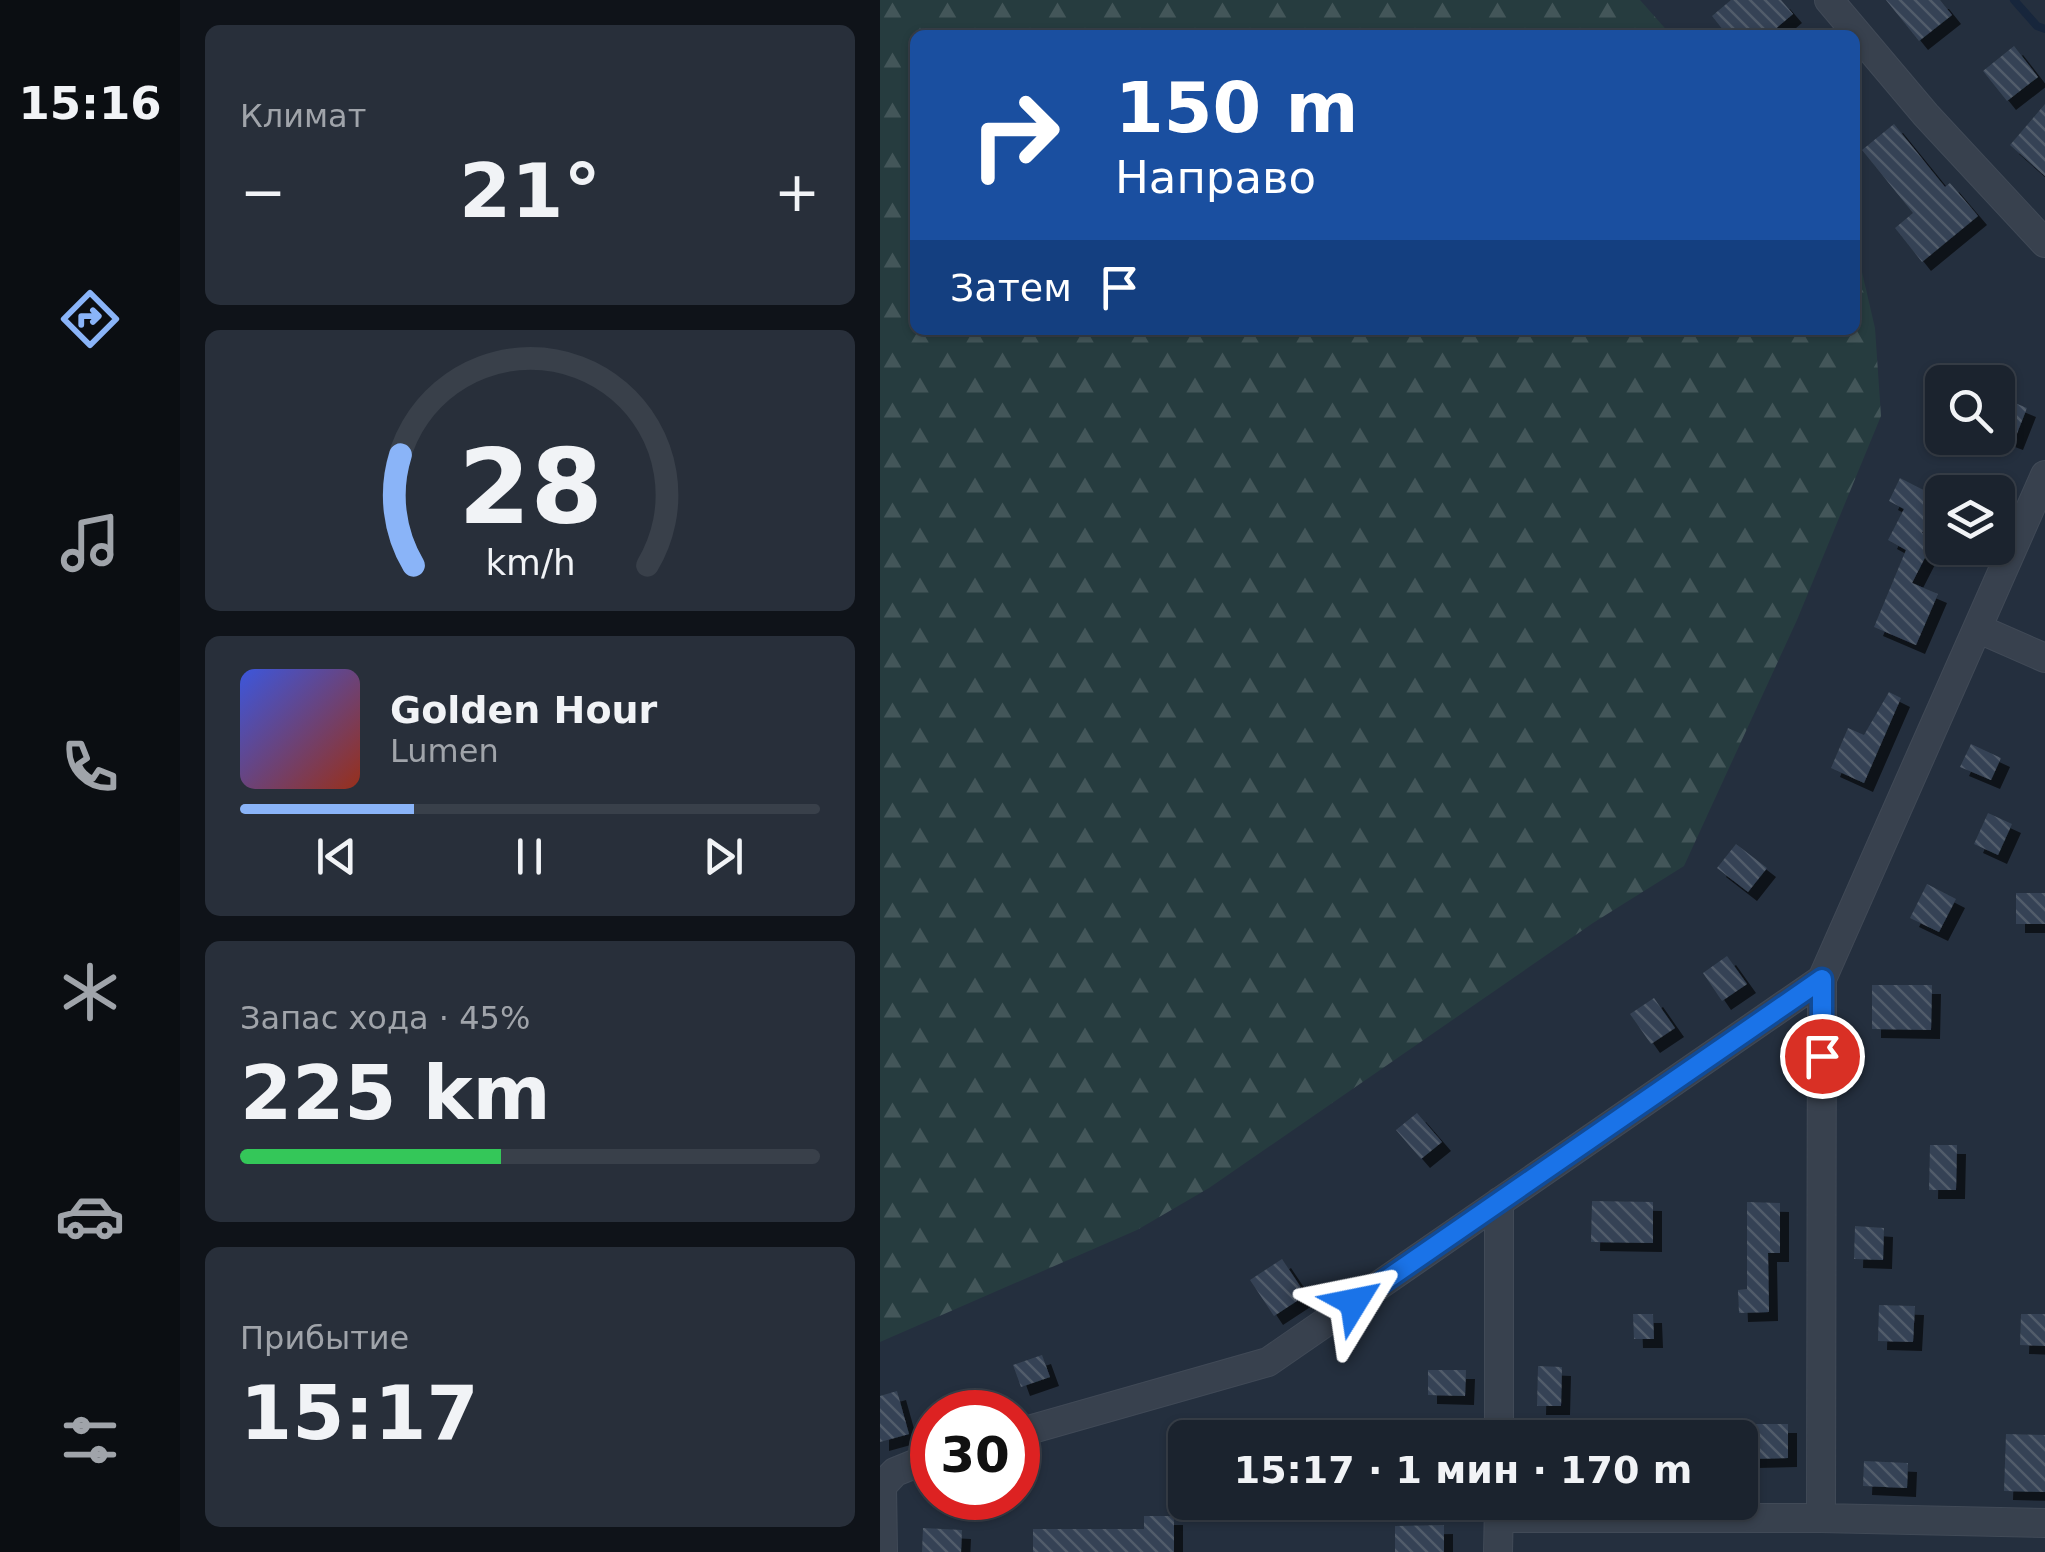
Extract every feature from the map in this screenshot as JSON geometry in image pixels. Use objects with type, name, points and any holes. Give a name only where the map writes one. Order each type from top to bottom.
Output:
[{"type":"street","points":[[1829,0],[1854,30]]},
{"type":"street","points":[[1860,37],[1926,115],[2045,243]]},
{"type":"street","points":[[1820,1518],[1822,979],[2045,475]]},
{"type":"street","points":[[1980,629],[2045,658]]},
{"type":"street","points":[[1040,1427],[1268,1362],[1822,979]]},
{"type":"street","points":[[1499,1202],[1499,1420]]},
{"type":"street","points":[[884,1552],[882,1486],[895,1472],[910,1466]]},
{"type":"street","points":[[1758,1516],[2045,1523]]},
{"type":"street","points":[[1498,1552],[1499,1520]]},
{"type":"green space","points":[[880,0],[1640,0],[1667,30],[910,30],[910,335],[1860,335],[1860,264],[1875,328],[1881,416],[1797,620],[1684,866],[1593,923],[1209,1188],[1137,1230],[880,1342]]},
{"type":"building","points":[[1731,0],[1781,0],[1793,14],[1774,30],[1723,30],[1712,16]]},
{"type":"building","points":[[1886,0],[1940,0],[1952,15],[1919,41]]},
{"type":"building","points":[[2014,46],[2038,77],[2007,101],[1983,71]]},
{"type":"building","points":[[2045,104],[2045,176],[2010,145]]},
{"type":"building","points":[[1894,124],[1945,187],[1950,183],[1978,216],[1922,262],[1895,228],[1913,213],[1862,150]]},
{"type":"building","points":[[2015,403],[2027,408],[2015,438]]},
{"type":"building","points":[[1900,478],[1925,491],[1925,558],[1912,583],[1938,594],[1916,645],[1874,627],[1906,550],[1888,540],[1904,509],[1889,501]]},
{"type":"building","points":[[1889,692],[1901,698],[1864,783],[1831,768],[1848,728],[1864,735]]},
{"type":"building","points":[[1971,744],[2001,758],[1991,780],[1960,767]]},
{"type":"building","points":[[1988,813],[2012,824],[1998,855],[1974,844]]},
{"type":"building","points":[[1736,844],[1767,868],[1748,892],[1717,868]]},
{"type":"building","points":[[1927,884],[1956,899],[1939,932],[1910,918]]},
{"type":"building","points":[[2016,893],[2045,893],[2045,924],[2016,924]]},
{"type":"building","points":[[1727,956],[1747,984],[1722,1001],[1703,973]]},
{"type":"building","points":[[1872,985],[1932,985],[1931,1030],[1872,1029]]},
{"type":"building","points":[[1654,998],[1675,1028],[1651,1044],[1630,1014]]},
{"type":"building","points":[[1417,1113],[1442,1142],[1421,1159],[1396,1130]]},
{"type":"building","points":[[1930,1145],[1957,1145],[1956,1190],[1929,1190]]},
{"type":"building","points":[[1592,1201],[1653,1202],[1653,1243],[1591,1242]]},
{"type":"building","points":[[1747,1202],[1780,1203],[1780,1253],[1768,1253],[1769,1312],[1739,1313],[1738,1290],[1747,1289]]},
{"type":"building","points":[[1855,1226],[1884,1228],[1883,1260],[1854,1259]]},
{"type":"building","points":[[1282,1259],[1306,1295],[1274,1316],[1250,1280]]},
{"type":"building","points":[[1879,1305],[1915,1306],[1913,1342],[1878,1341]]},
{"type":"building","points":[[1633,1314],[1653,1314],[1654,1339],[1634,1339]]},
{"type":"building","points":[[2021,1314],[2045,1314],[2045,1346],[2020,1345]]},
{"type":"building","points":[[1042,1355],[1050,1377],[1021,1387],[1013,1365]]},
{"type":"building","points":[[1538,1366],[1562,1367],[1561,1406],[1537,1406]]},
{"type":"building","points":[[1428,1370],[1466,1370],[1465,1396],[1428,1395]]},
{"type":"building","points":[[897,1391],[909,1434],[880,1442],[880,1396]]},
{"type":"building","points":[[1758,1424],[1788,1424],[1788,1458],[1758,1459]]},
{"type":"building","points":[[2006,1434],[2045,1435],[2045,1492],[2004,1491]]},
{"type":"building","points":[[1864,1461],[1908,1463],[1907,1488],[1863,1486]]},
{"type":"building","points":[[1144,1516],[1168,1516],[1168,1520],[1174,1520],[1174,1552],[1033,1552],[1033,1529],[1144,1529]]},
{"type":"building","points":[[1444,1525],[1444,1552],[1395,1552],[1395,1526]]},
{"type":"building","points":[[923,1528],[962,1530],[961,1552],[922,1552]]},
{"type":"waterway","points":[[2014,0],[2037,26],[2045,29]]},
{"type":"route","points":[[1354,1302],[1822,979],[1822,1056]]}]
